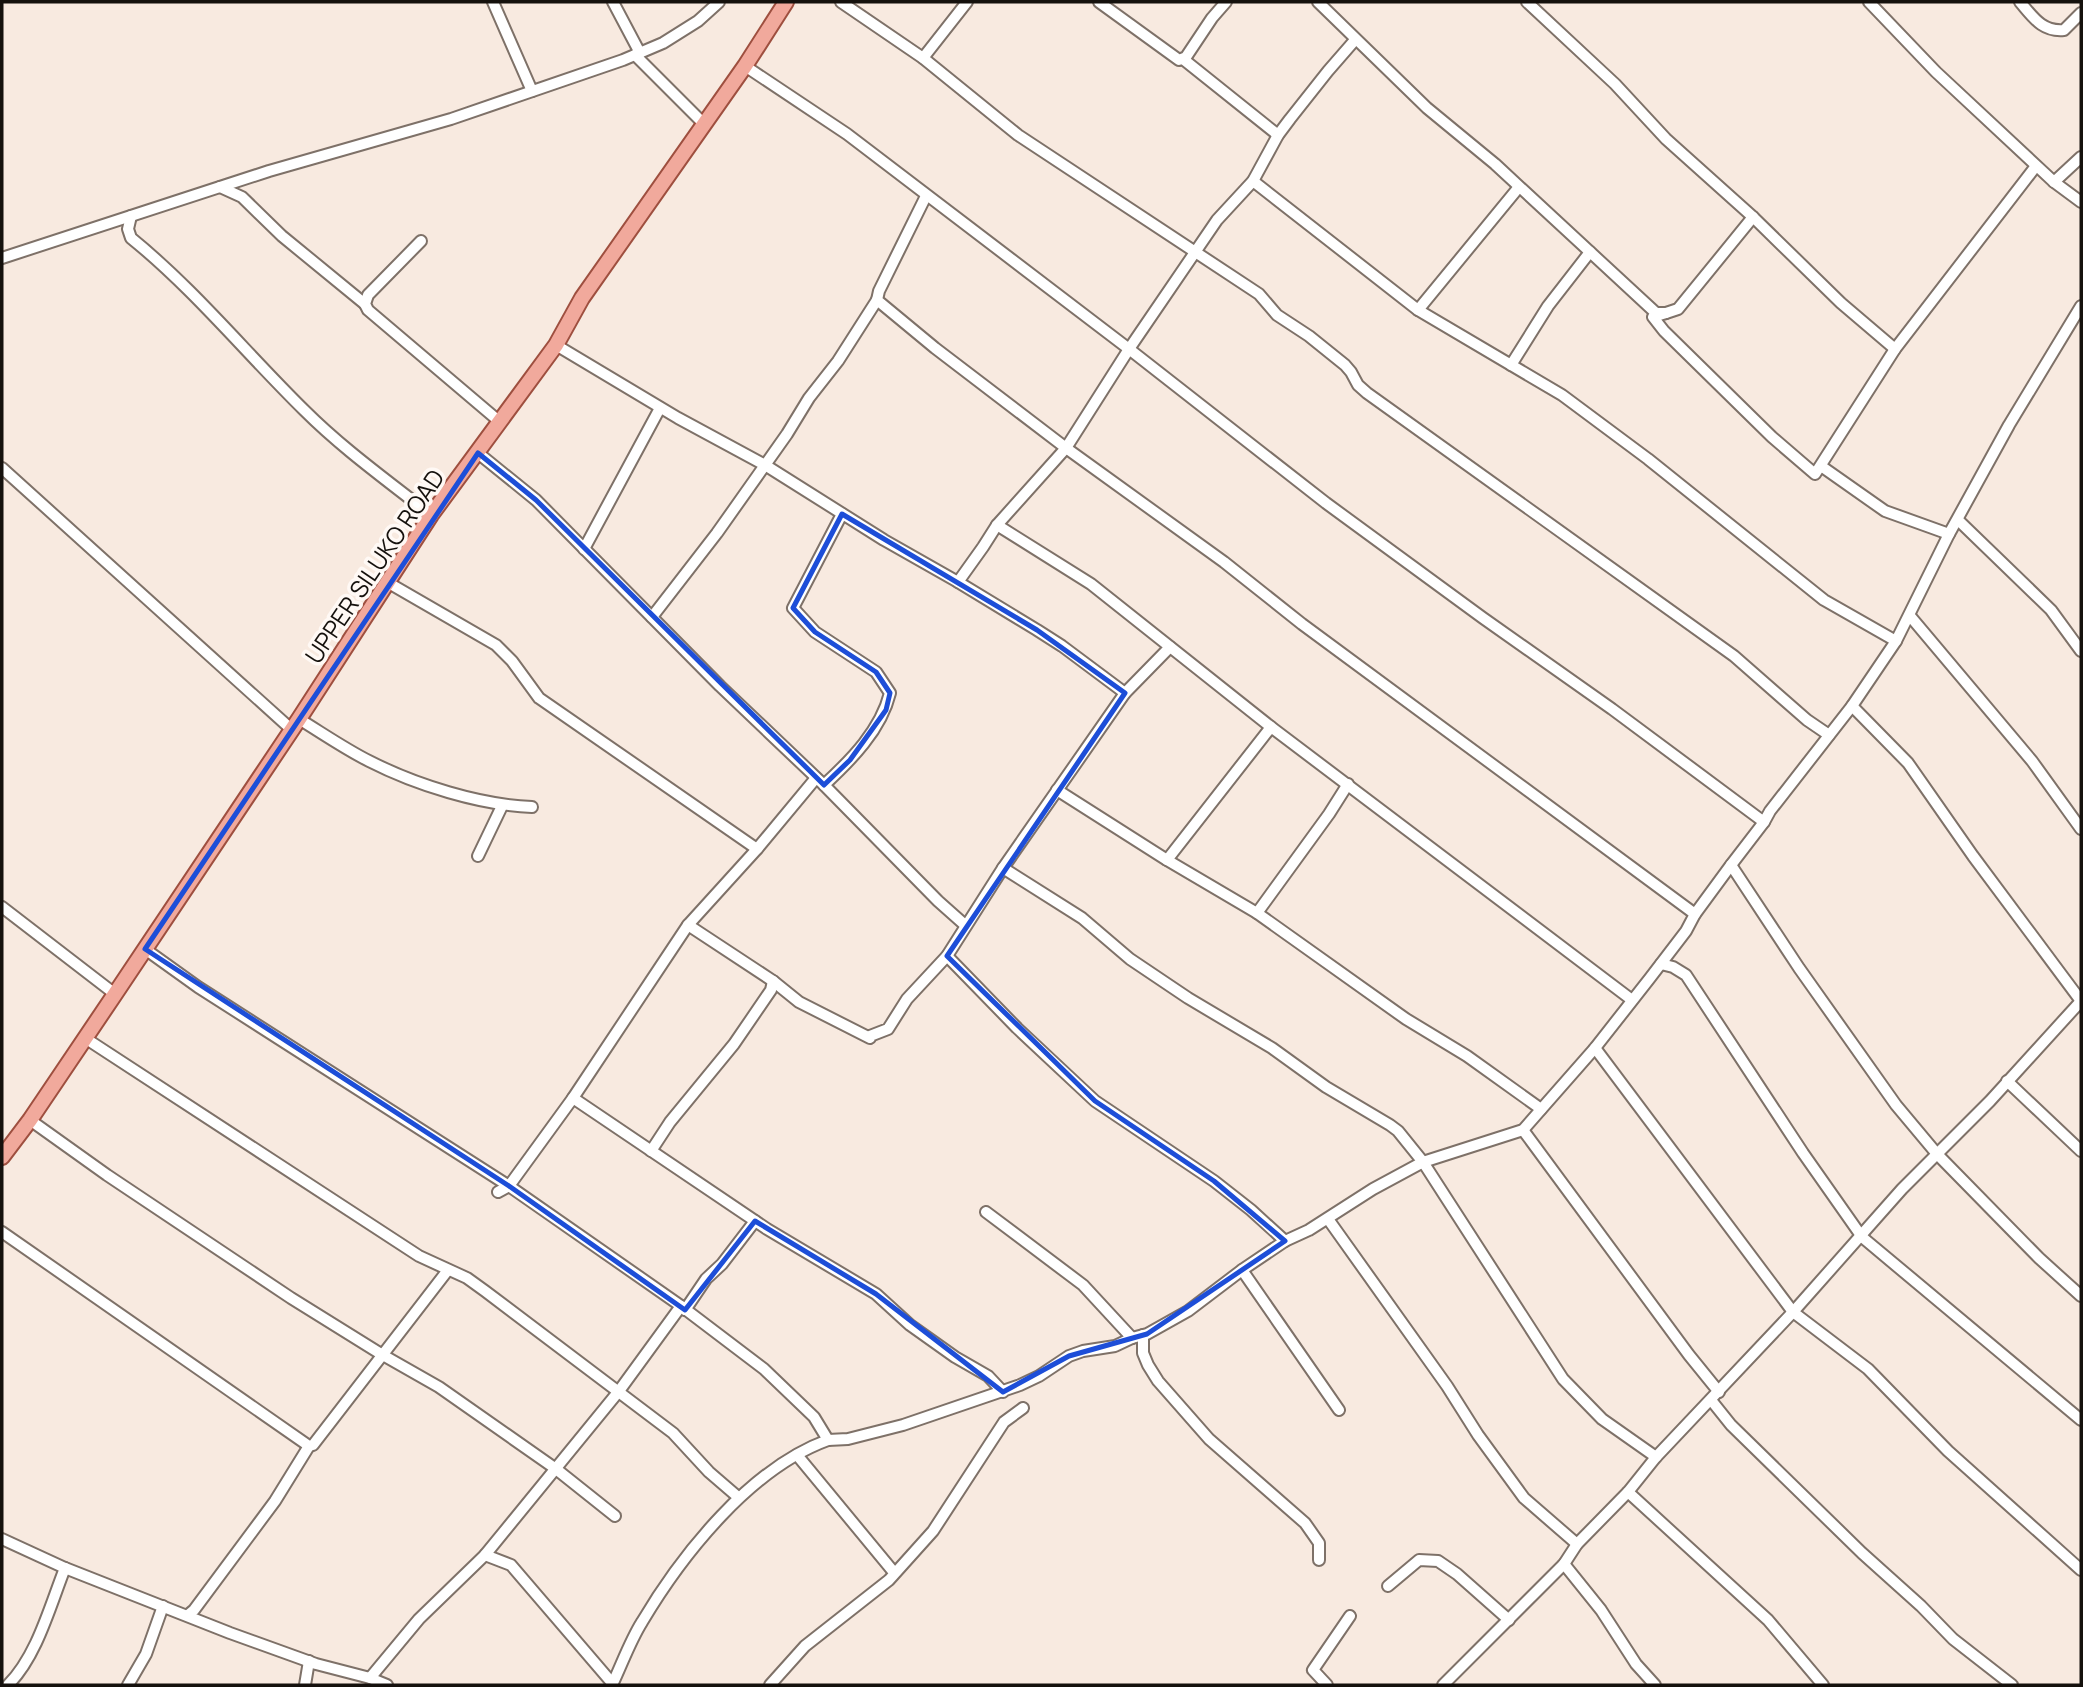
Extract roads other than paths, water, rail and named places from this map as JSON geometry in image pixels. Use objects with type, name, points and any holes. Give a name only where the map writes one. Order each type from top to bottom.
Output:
[{"type":"main road","name":"UPPER SILUKO ROAD","points":[[2,1157],[115,994],[431,515],[556,345],[582,298],[745,66],[786,2]]},
{"type":"street","points":[[492,2],[532,92]]},
{"type":"street","points":[[612,2],[638,54],[704,124]]},
{"type":"street","points":[[2,258],[269,171],[532,92],[663,43],[698,21],[719,2]]},
{"type":"street","points":[[841,2],[923,58],[1018,135],[1259,295],[1277,314],[1345,365],[1358,385],[1367,393],[1734,656],[1807,720],[1829,735]]},
{"type":"street","points":[[923,58],[967,2]]},
{"type":"street","points":[[1099,2],[1179,60],[1183,59],[1278,135]]},
{"type":"street","points":[[1183,59],[1226,2]]},
{"type":"street","points":[[1318,2],[1427,108],[1494,164],[1656,313],[1666,313]]},
{"type":"street","points":[[1527,2],[1615,84],[1666,139],[1753,217],[1841,303],[1895,349]]},
{"type":"street","points":[[1869,2],[1936,72],[2036,166],[2081,202]]},
{"type":"street","points":[[2020,2],[2039,24],[2055,31],[2064,30],[2081,13]]},
{"type":"street","points":[[958,582],[997,525],[1066,448],[1129,349],[1217,220],[1253,181],[1278,135],[1355,40]]},
{"type":"street","points":[[745,66],[848,134],[1326,503],[1764,822]]},
{"type":"street","points":[[2054,182],[2081,157]]},
{"type":"street","points":[[1753,217],[1678,309],[1653,317],[1772,437],[1815,474],[1895,349],[2036,166]]},
{"type":"street","points":[[1253,181],[1418,310],[1562,395],[1824,600],[1896,641]]},
{"type":"street","points":[[219,187],[242,197],[282,236],[365,303],[368,310],[500,422]]},
{"type":"street","points":[[1418,310],[1519,187]]},
{"type":"street","points":[[652,617],[717,533],[809,398],[838,361],[877,300],[926,196]]},
{"type":"street","points":[[131,216],[128,229],[131,238],[178,280],[335,439],[431,515]]},
{"type":"street","points":[[365,303],[368,295],[421,240]]},
{"type":"street","points":[[1511,365],[1548,306],[1590,252]]},
{"type":"street","points":[[877,300],[1066,448],[1224,562],[1302,624],[1695,914]]},
{"type":"street","points":[[485,1555],[511,1565],[612,1685],[641,1623],[669,1579],[738,1497],[775,1467],[828,1440],[848,1439],[903,1425],[1003,1392],[1039,1376],[1069,1356],[1115,1346],[1138,1337],[1188,1311],[1285,1241],[1328,1219],[1373,1189],[1423,1162],[1523,1130],[1595,1048],[1661,964],[1770,811],[1852,706],[1896,641],[1949,534],[2009,425],[2081,306]]},
{"type":"street","points":[[556,345],[958,582],[1062,646],[1125,693]]},
{"type":"street","points":[[584,549],[660,408]]},
{"type":"street","points":[[478,453],[536,499],[720,686],[965,925]]},
{"type":"street","points":[[1821,466],[1885,510],[1949,534]]},
{"type":"street","points":[[2,468],[295,724],[412,780],[499,810],[532,807]]},
{"type":"street","points":[[498,1192],[509,1186],[573,1098],[688,925],[820,781],[850,760],[886,710],[890,693],[876,672],[815,632],[793,608],[842,514]]},
{"type":"street","points":[[1958,520],[2051,610],[2081,651]]},
{"type":"street","points":[[997,525],[1091,584],[1271,727],[1632,1000]]},
{"type":"street","points":[[387,582],[496,645],[512,661],[539,698],[757,849]]},
{"type":"street","points":[[1910,616],[2032,761],[2081,829]]},
{"type":"street","points":[[688,925],[773,981],[799,1002],[870,1038],[888,1029],[907,999],[947,956],[1003,868],[1125,693],[1170,647]]},
{"type":"street","points":[[1443,1685],[1564,1564],[1577,1544],[1862,1237],[1902,1189],[2007,1082],[2081,1001],[1973,856],[1908,763],[1852,706]]},
{"type":"street","points":[[1167,860],[1271,727]]},
{"type":"street","points":[[1257,913],[1348,784]]},
{"type":"street","points":[[1057,790],[1257,913],[1406,1019],[1467,1056],[1541,1109]]},
{"type":"street","points":[[1731,865],[1799,968],[1896,1105],[1937,1154],[2039,1258],[2081,1296]]},
{"type":"street","points":[[1003,868],[1083,918],[1130,959],[1153,975],[1272,1048],[1326,1087],[1398,1131],[1423,1162],[1563,1379],[1602,1419],[1656,1457]]},
{"type":"street","points":[[2,907],[115,994]]},
{"type":"street","points":[[145,949],[210,995],[509,1186],[683,1308],[764,1369],[814,1417],[828,1440]]},
{"type":"street","points":[[947,956],[1017,1028],[1095,1101],[1214,1181],[1285,1241]]},
{"type":"street","points":[[1661,964],[1686,975],[1803,1153],[1862,1237],[2081,1420]]},
{"type":"street","points":[[651,1151],[670,1122],[734,1044],[771,990],[773,981]]},
{"type":"street","points":[[85,1038],[419,1256],[467,1278],[673,1433],[709,1472],[738,1497]]},
{"type":"street","points":[[1595,1048],[1793,1312],[1868,1369],[1948,1451],[2081,1570]]},
{"type":"street","points":[[2007,1082],[2081,1151]]},
{"type":"street","points":[[573,1098],[755,1221],[876,1294],[910,1325],[955,1357],[988,1376],[1003,1392]]},
{"type":"street","points":[[30,1120],[170,1218],[381,1354],[439,1387],[556,1469],[615,1516]]},
{"type":"street","points":[[1523,1130],[1681,1344],[1731,1425],[1954,1639],[2012,1685]]},
{"type":"street","points":[[986,1212],[1083,1285],[1138,1337],[1148,1365],[1158,1381],[1209,1439],[1306,1523],[1319,1543],[1319,1560]]},
{"type":"street","points":[[1328,1219],[1524,1498],[1577,1544]]},
{"type":"street","points":[[370,1678],[419,1619],[485,1555],[755,1221]]},
{"type":"street","points":[[2,1232],[309,1446]]},
{"type":"street","points":[[188,1615],[275,1501],[309,1446],[313,1445],[448,1270]]},
{"type":"street","points":[[1242,1270],[1339,1410]]},
{"type":"street","points":[[770,1685],[805,1646],[889,1580],[933,1531],[1004,1422],[1023,1408]]},
{"type":"street","points":[[797,1455],[892,1570]]},
{"type":"street","points":[[1628,1492],[1768,1620],[1823,1685]]},
{"type":"street","points":[[2,1539],[65,1568],[230,1633],[387,1685]]},
{"type":"street","points":[[1388,1586],[1419,1560],[1437,1561],[1457,1574],[1509,1620]]},
{"type":"street","points":[[1564,1564],[1601,1610],[1636,1664],[1655,1685]]},
{"type":"street","points":[[8,1685],[29,1658],[65,1568]]},
{"type":"street","points":[[128,1685],[146,1654],[163,1606]]},
{"type":"street","points":[[1327,1685],[1313,1670],[1350,1616]]},
{"type":"street","points":[[305,1685],[309,1661]]}]
